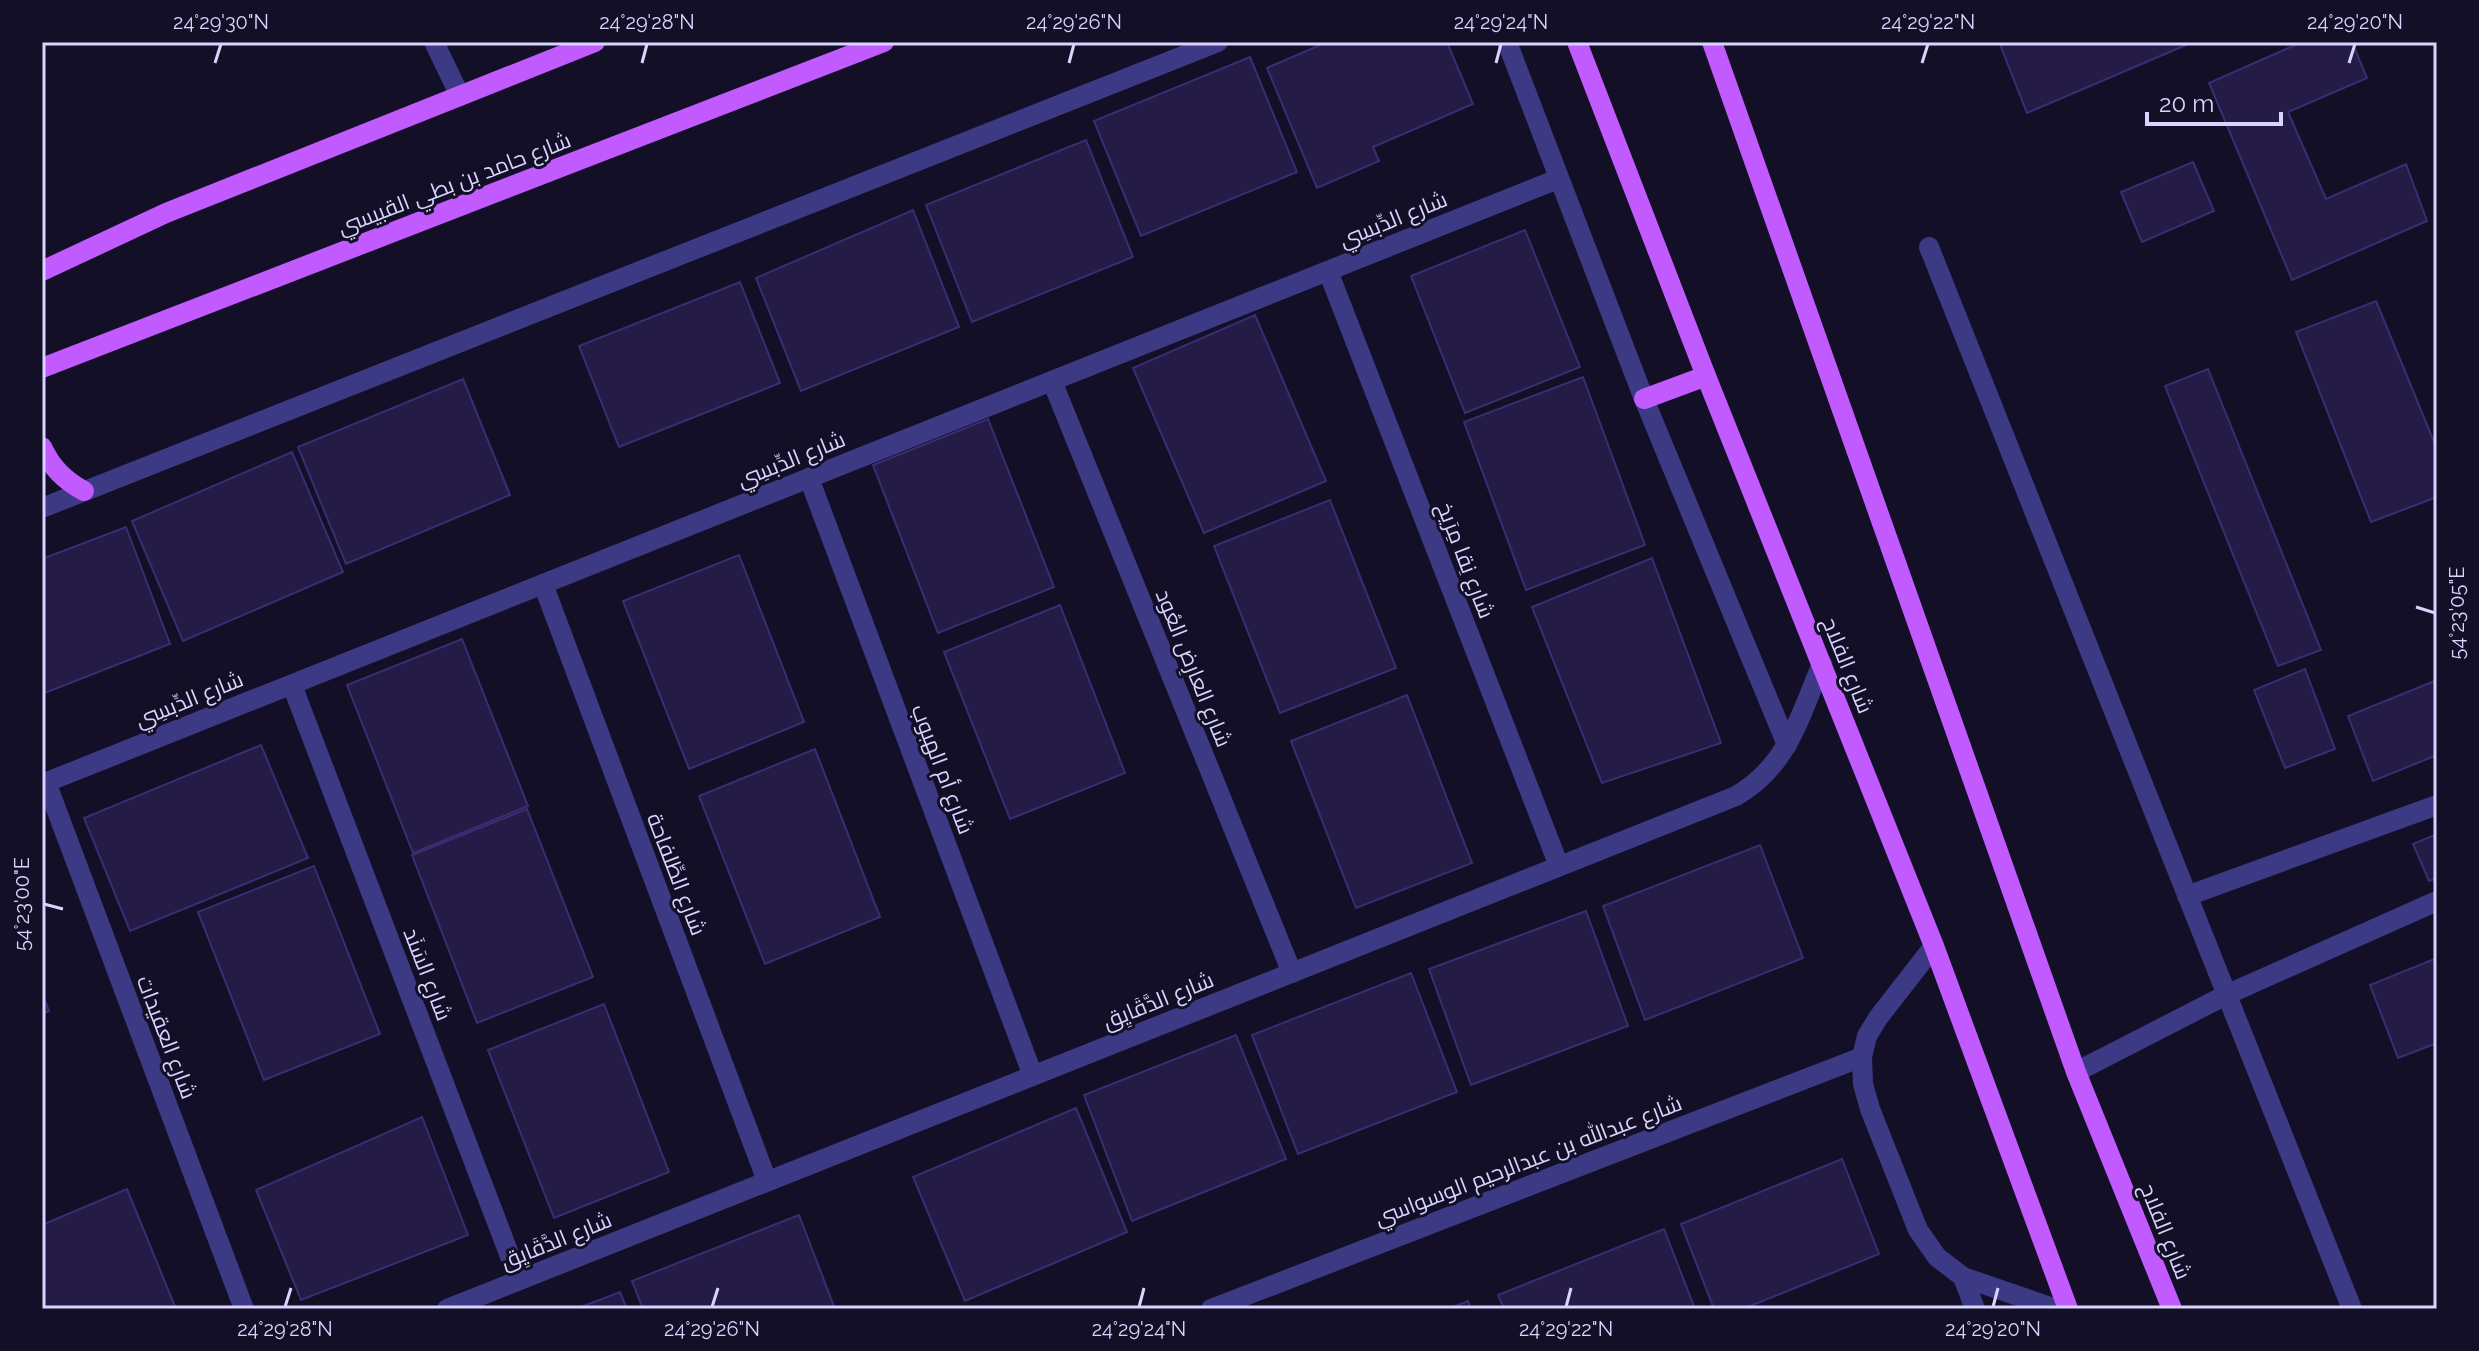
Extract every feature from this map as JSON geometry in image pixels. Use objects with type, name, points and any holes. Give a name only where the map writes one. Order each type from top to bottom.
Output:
[{"type":"main road","points":[[42,256],[166,213],[595,42]]},
{"type":"main road","name":"شارع حامد بن بطي القبيسي","points":[[49,365],[884,42]]},
{"type":"main road","name":"شارع الفلاح","points":[[1577,42],[1706,376],[1934,946],[2068,1309]]},
{"type":"main road","name":"شارع الفلاح","points":[[1712,42],[2076,1072],[2172,1309]]},
{"type":"main road","points":[[42,271],[166,213]]},
{"type":"main road","points":[[42,386],[49,365]]},
{"type":"main road","points":[[1644,399],[1706,376]]},
{"type":"main road","points":[[42,447],[51,464],[66,481],[84,491]]},
{"type":"street","points":[[434,42],[460,96]]},
{"type":"street","points":[[42,508],[1218,42]]},
{"type":"street","points":[[1507,42],[1644,399],[1787,745]]},
{"type":"street","name":"شارع الدِّبسِي","points":[[44,783],[1558,179]]},
{"type":"street","points":[[1929,247],[2352,1309]]},
{"type":"street","name":"شارع نِقا مِرَيخ","points":[[1328,271],[1559,866]]},
{"type":"street","name":"شارع العارِض العُود","points":[[1052,381],[1292,973]]},
{"type":"street","name":"شارع أم الهبوب","points":[[809,478],[1033,1076]]},
{"type":"street","name":"شارع الطِّلفاحة","points":[[543,584],[767,1181]]},
{"type":"street","name":"شارع الدَّقَايِق","points":[[447,1309],[1736,796],[1757,783],[1774,766],[1787,745],[1822,664]]},
{"type":"street","name":"شارع السَنَد","points":[[292,685],[519,1280]]},
{"type":"street","name":"شارع العقيدات","points":[[44,783],[244,1309]]},
{"type":"street","points":[[2187,896],[2437,805]]},
{"type":"street","points":[[2076,1072],[2226,995],[2437,901]]},
{"type":"street","points":[[1934,946],[1867,1036],[1862,1057],[1863,1084],[1870,1109],[1918,1230],[1937,1257],[1963,1277],[2056,1309]]},
{"type":"street","name":"شارع عبدالله بن عبدالرحيم الوسواسي","points":[[1211,1309],[1862,1057]]},
{"type":"street","points":[[1963,1277],[1975,1309]]},
{"type":"building","points":[[1327,42],[1447,42],[1473,104],[1373,147],[1379,161],[1317,188],[1267,68]]},
{"type":"building","points":[[1999,42],[2193,42],[2027,113]]},
{"type":"building","points":[[2302,42],[2352,42],[2367,78],[2288,112],[2326,199],[2406,164],[2427,221],[2292,280],[2209,83]]},
{"type":"building","points":[[1250,57],[1297,172],[1141,236],[1094,121]]},
{"type":"building","points":[[1086,140],[1133,257],[972,322],[926,205]]},
{"type":"building","points":[[2193,162],[2214,211],[2142,242],[2121,192]]},
{"type":"building","points":[[913,210],[959,327],[801,391],[756,278]]},
{"type":"building","points":[[1525,230],[1580,367],[1465,413],[1411,276]]},
{"type":"building","points":[[740,282],[780,383],[619,447],[579,346]]},
{"type":"building","points":[[2376,301],[2437,449],[2437,497],[2371,522],[2296,332]]},
{"type":"building","points":[[1255,315],[1326,481],[1204,533],[1133,368]]},
{"type":"building","points":[[2208,369],[2321,650],[2278,666],[2165,386]]},
{"type":"building","points":[[1583,377],[1645,545],[1526,590],[1464,422]]},
{"type":"building","points":[[463,379],[510,495],[346,564],[298,447]]},
{"type":"building","points":[[988,419],[1054,587],[938,633],[873,465]]},
{"type":"building","points":[[292,452],[343,572],[183,641],[132,521]]},
{"type":"building","points":[[1330,500],[1396,668],[1280,713],[1214,546]]},
{"type":"building","points":[[126,527],[170,644],[42,694],[42,559]]},
{"type":"building","points":[[739,555],[804,722],[689,769],[623,601]]},
{"type":"building","points":[[1652,558],[1721,743],[1602,783],[1532,607]]},
{"type":"building","points":[[1060,605],[1125,773],[1010,819],[944,652]]},
{"type":"building","points":[[462,639],[528,806],[413,853],[347,685]]},
{"type":"building","points":[[2305,669],[2335,749],[2285,768],[2254,690]]},
{"type":"building","points":[[2437,680],[2437,755],[2373,781],[2348,716]]},
{"type":"building","points":[[1407,695],[1472,863],[1356,908],[1291,741]]},
{"type":"building","points":[[261,745],[308,858],[130,931],[84,818]]},
{"type":"building","points":[[815,749],[880,917],[765,964],[699,796]]},
{"type":"building","points":[[527,809],[593,977],[477,1023],[412,855]]},
{"type":"building","points":[[2437,834],[2437,878],[2429,881],[2413,844]]},
{"type":"building","points":[[1760,845],[1803,958],[1645,1020],[1603,906]]},
{"type":"building","points":[[314,866],[380,1034],[264,1080],[198,912]]},
{"type":"building","points":[[1586,911],[1628,1026],[1471,1085],[1429,969]]},
{"type":"building","points":[[2437,958],[2437,1043],[2398,1058],[2370,985]]},
{"type":"building","points":[[1411,973],[1457,1092],[1298,1154],[1252,1035]]},
{"type":"building","points":[[42,993],[49,1011],[42,1014]]},
{"type":"building","points":[[604,1004],[669,1172],[554,1218],[488,1050]]},
{"type":"building","points":[[1236,1035],[1286,1159],[1132,1221],[1084,1095]]},
{"type":"building","points":[[1076,1108],[1127,1232],[965,1301],[913,1177]]},
{"type":"building","points":[[422,1117],[468,1235],[301,1300],[256,1190]]},
{"type":"building","points":[[1842,1159],[1879,1254],[1743,1309],[1714,1309],[1681,1224]]},
{"type":"building","points":[[127,1189],[176,1309],[42,1309],[42,1225]]},
{"type":"building","points":[[799,1215],[835,1309],[643,1309],[632,1281]]},
{"type":"building","points":[[1664,1229],[1695,1309],[1504,1309],[1498,1295]]},
{"type":"building","points":[[620,1292],[627,1309],[576,1309]]},
{"type":"building","points":[[1468,1301],[1471,1309],[1448,1309]]}]
